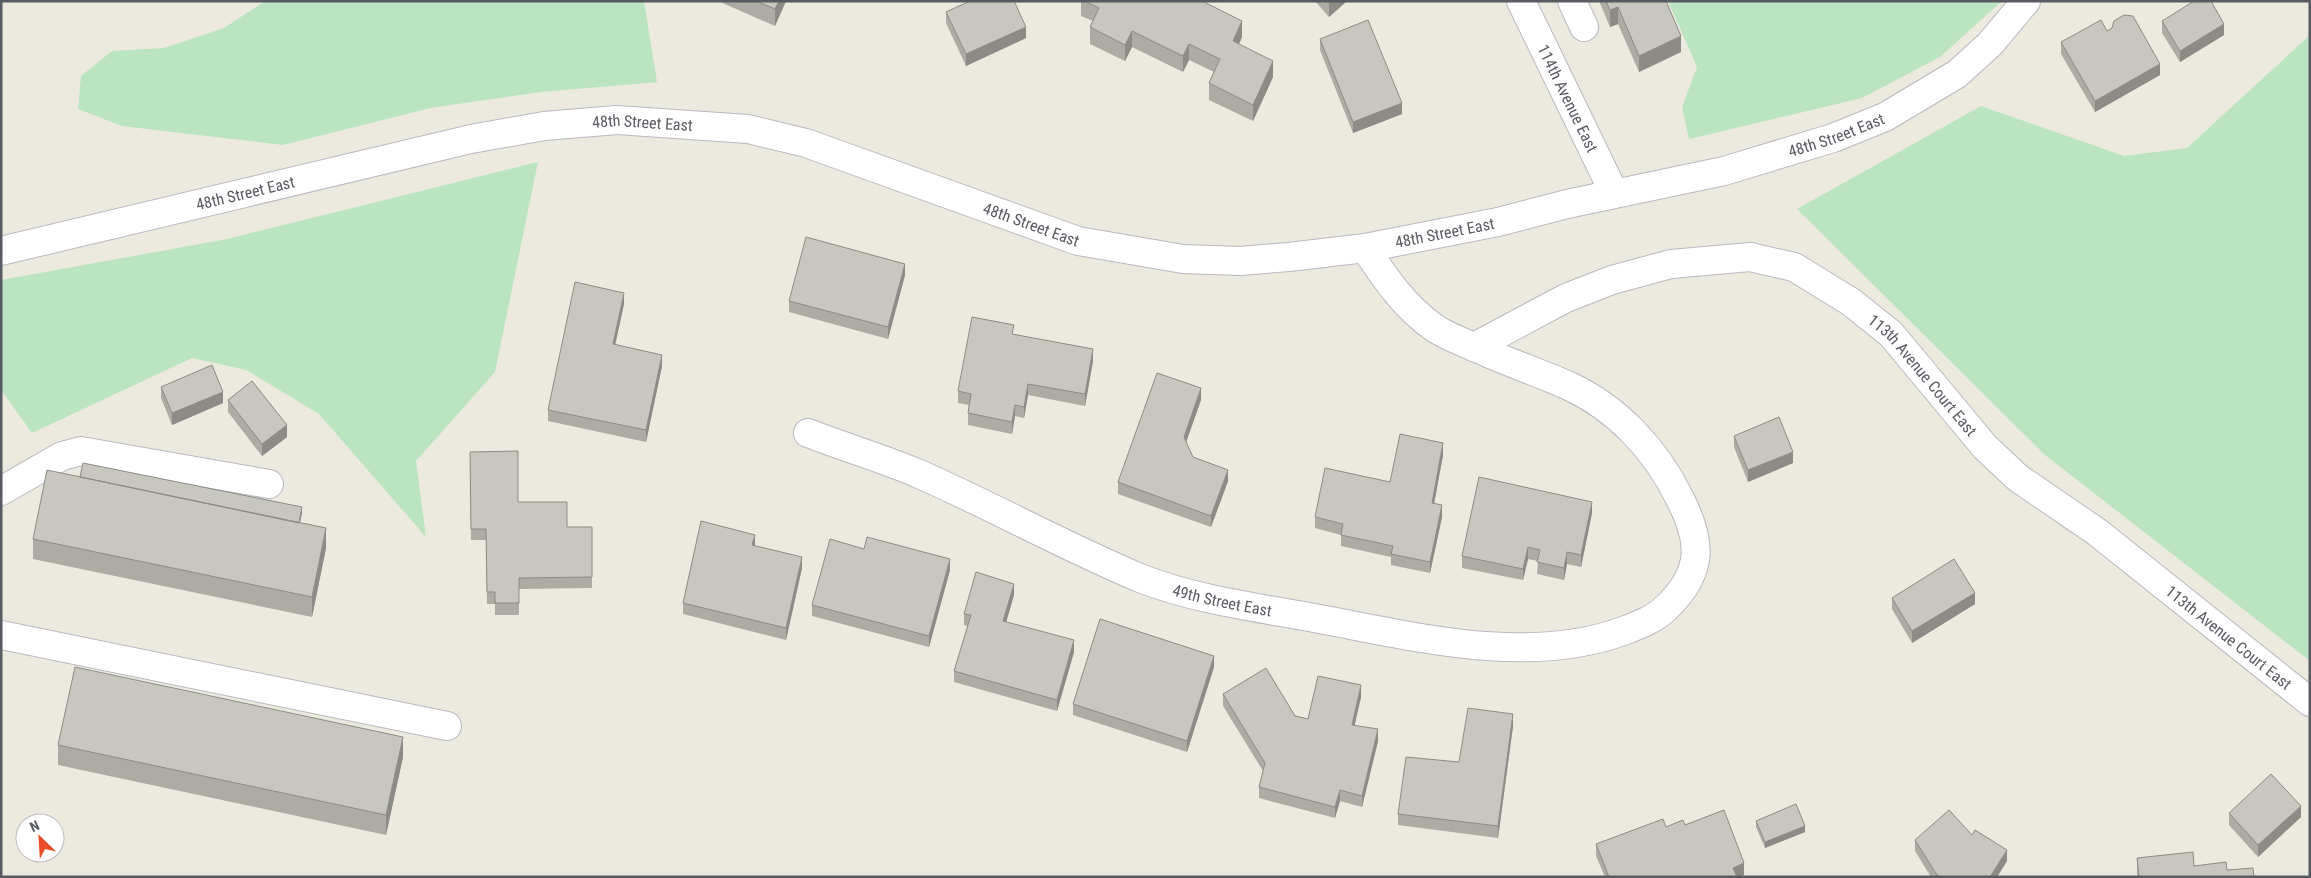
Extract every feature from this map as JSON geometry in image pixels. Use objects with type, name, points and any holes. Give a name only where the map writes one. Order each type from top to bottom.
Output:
[{"type":"street","name":"114th Avenue East","points":[[1521,1],[1614,193]]},
{"type":"street","points":[[1572,1],[1584,27]]},
{"type":"street","name":"48th Street East","points":[[1,252],[471,139],[544,126],[617,120],[748,129],[806,143],[1078,240],[1151,255],[1183,260],[1240,261],[1365,248],[1498,222],[1614,193],[1724,172],[1833,138],[1885,117],[1957,74],[1990,44],[2026,1]]},
{"type":"street","points":[[1365,248],[1390,286],[1416,314],[1438,330],[1474,346]]},
{"type":"street","name":"113th Avenue Court East","points":[[1474,346],[1566,298],[1612,280],[1670,264],[1750,257],[1794,267],[1851,302],[1891,334],[1985,446],[2018,478],[2097,532],[2310,702]]},
{"type":"street","name":"49th Street East","points":[[808,434],[914,472],[1142,579],[1213,599],[1450,643],[1516,646],[1568,646],[1604,638],[1641,624],[1660,614],[1680,594],[1692,576],[1698,547],[1680,498],[1647,444],[1603,405],[1571,386],[1474,346]]},
{"type":"street","points":[[1,491],[62,456],[81,451],[269,484]]},
{"type":"street","points":[[1,635],[447,726]]},
{"type":"green space","points":[[265,1],[644,1],[657,82],[542,92],[430,108],[283,145],[122,126],[78,109],[81,76],[112,51],[164,48],[224,28]]},
{"type":"green space","points":[[1668,1],[2002,1],[1940,57],[1862,98],[1689,139],[1682,107],[1697,67]]},
{"type":"green space","points":[[2310,35],[2310,661],[2045,455],[1797,209],[1981,106],[2124,156],[2187,148]]},
{"type":"green space","points":[[538,162],[495,372],[416,461],[426,537],[319,414],[246,370],[192,358],[32,433],[1,390],[1,280],[227,239]]},
{"type":"building","points":[[756,1],[779,1],[775,9]]},
{"type":"building","points":[[970,1],[1014,1],[1026,27],[966,54],[946,12]]},
{"type":"building","points":[[1085,1],[1202,1],[1242,21],[1233,41],[1273,61],[1253,105],[1209,83],[1220,59],[1189,44],[1183,56],[1132,31],[1125,45],[1090,27],[1099,8]]},
{"type":"building","points":[[1606,1],[1666,1],[1681,36],[1639,56],[1618,7],[1610,10]]},
{"type":"building","points":[[2194,1],[2211,1],[2224,24],[2180,51],[2162,21]]},
{"type":"building","points":[[2124,15],[2133,16],[2160,64],[2095,101],[2061,42],[2101,20],[2107,31],[2112,28],[2114,21]]},
{"type":"building","points":[[1368,20],[1402,103],[1353,122],[1320,39]]},
{"type":"building","points":[[806,237],[905,264],[888,327],[789,301]]},
{"type":"building","points":[[575,282],[624,293],[613,344],[662,355],[646,430],[548,410]]},
{"type":"building","points":[[972,317],[1014,325],[1012,334],[1093,349],[1085,394],[1028,384],[1024,407],[1015,405],[1012,422],[968,413],[971,394],[958,391]]},
{"type":"building","points":[[212,365],[223,392],[172,413],[161,387]]},
{"type":"building","points":[[1157,373],[1201,388],[1184,437],[1193,457],[1228,470],[1211,516],[1118,482]]},
{"type":"building","points":[[252,381],[287,425],[262,444],[228,400]]},
{"type":"building","points":[[1779,417],[1793,452],[1748,470],[1734,436]]},
{"type":"building","points":[[1400,434],[1443,443],[1432,503],[1442,505],[1430,562],[1391,554],[1393,546],[1341,535],[1343,524],[1315,517],[1325,468],[1390,482]]},
{"type":"building","points":[[518,451],[518,502],[567,502],[567,527],[592,527],[592,577],[519,578],[519,603],[495,603],[495,592],[487,592],[486,529],[471,529],[470,452]]},
{"type":"building","points":[[83,463],[302,507],[299,523],[80,477]]},
{"type":"building","points":[[47,470],[326,528],[312,597],[33,539]]},
{"type":"building","points":[[1479,477],[1592,502],[1581,555],[1567,552],[1564,568],[1537,562],[1540,550],[1528,547],[1523,569],[1462,556]]},
{"type":"building","points":[[701,521],[755,535],[752,545],[802,557],[786,628],[683,603]]},
{"type":"building","points":[[867,537],[950,559],[929,636],[812,605],[830,539],[864,549]]},
{"type":"building","points":[[1954,559],[1975,593],[1912,631],[1892,598]]},
{"type":"building","points":[[976,572],[1014,584],[1003,621],[1074,640],[1057,700],[954,671],[971,615],[964,614]]},
{"type":"building","points":[[1100,619],[1214,656],[1187,741],[1073,704]]},
{"type":"building","points":[[75,667],[403,737],[386,815],[58,745]]},
{"type":"building","points":[[1266,668],[1295,716],[1308,719],[1318,676],[1361,685],[1352,725],[1378,729],[1362,796],[1340,790],[1335,807],[1259,787],[1265,763],[1223,694]]},
{"type":"building","points":[[1468,708],[1513,714],[1498,826],[1398,814],[1406,757],[1459,762]]},
{"type":"building","points":[[2271,774],[2301,806],[2258,845],[2229,813]]},
{"type":"building","points":[[1796,804],[1805,826],[1765,842],[1756,821]]},
{"type":"building","points":[[1724,810],[1744,863],[1733,868],[1737,877],[1609,877],[1596,844],[1663,819],[1666,827],[1683,820],[1685,825]]},
{"type":"building","points":[[1949,810],[1972,835],[1975,830],[2007,850],[1990,877],[1941,877],[1937,875],[1915,840]]},
{"type":"building","points":[[2193,852],[2194,866],[2226,862],[2227,870],[2253,868],[2254,877],[2139,877],[2137,858]]}]
